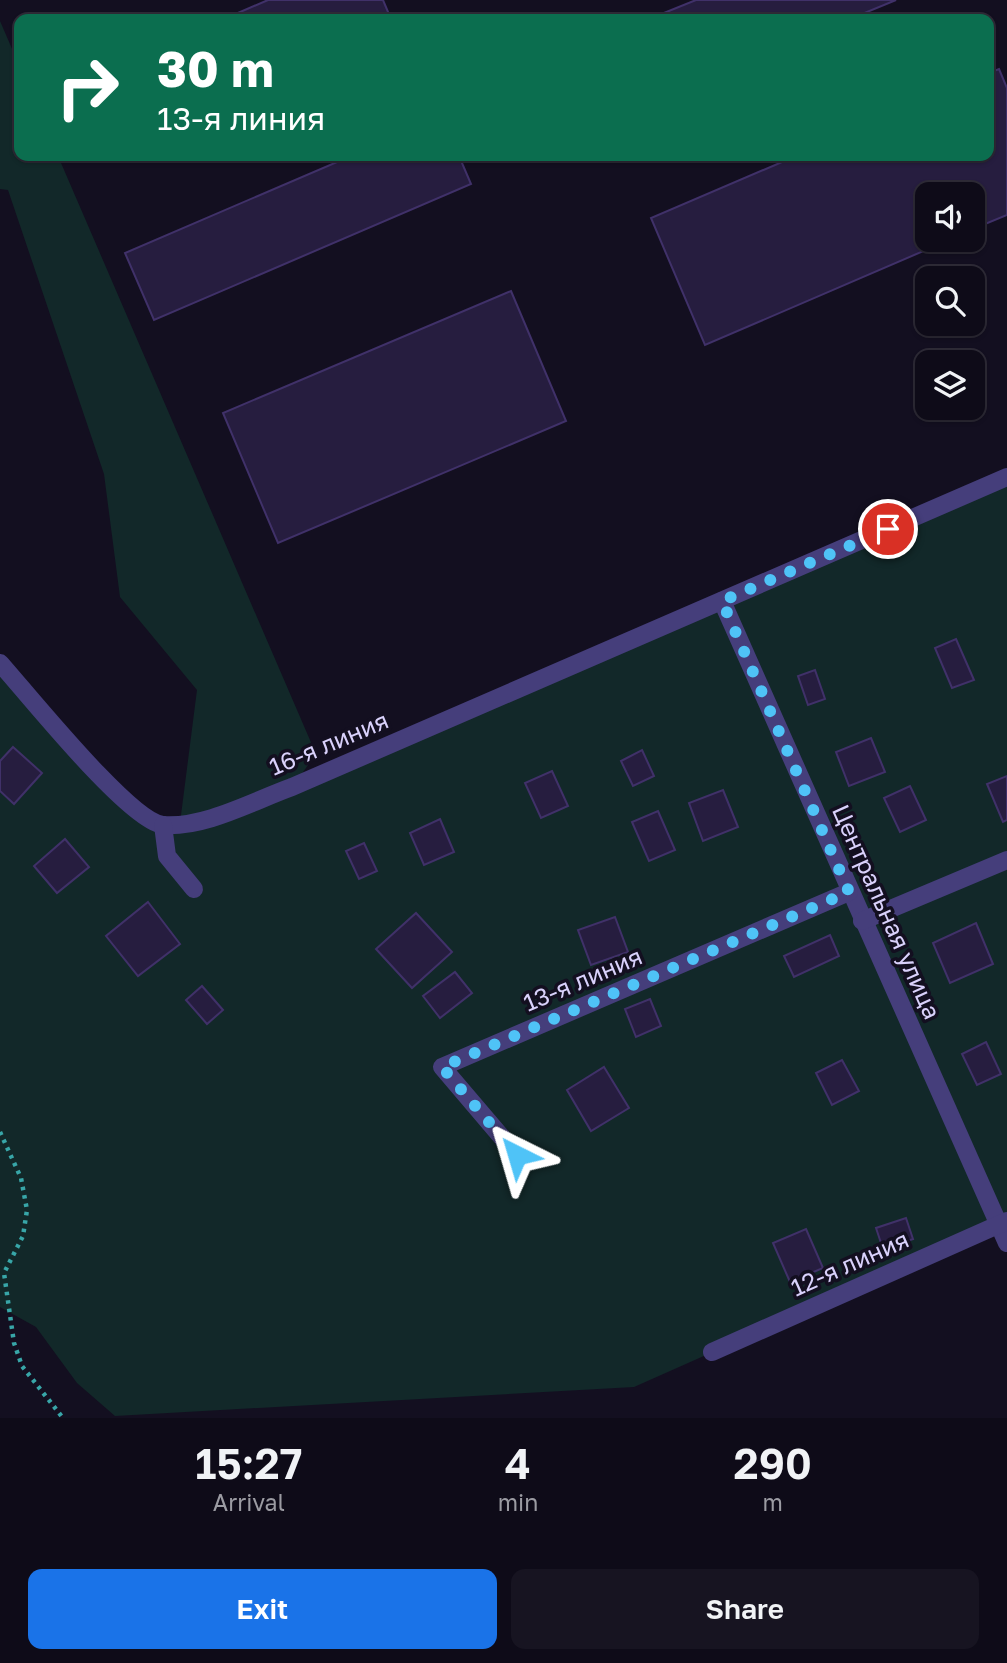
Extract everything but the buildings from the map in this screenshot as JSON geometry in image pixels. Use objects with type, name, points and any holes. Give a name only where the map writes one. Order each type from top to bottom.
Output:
[{"type":"street","name":"16-я линия","points":[[163,825],[201,820],[292,787],[1007,477]]},
{"type":"street","name":"Центральная улица","points":[[722,601],[862,921],[1003,1223],[1007,1242]]},
{"type":"street","points":[[0,663],[113,790],[147,820],[163,825],[167,856],[194,889]]},
{"type":"street","points":[[862,921],[1007,860]]},
{"type":"street","name":"13-я линия","points":[[517,1155],[442,1067],[849,892]]},
{"type":"street","name":"12-я линия","points":[[712,1352],[1003,1223]]},
{"type":"path","points":[[0,1132],[21,1178],[27,1210],[23,1236],[4,1273],[7,1310],[22,1366],[63,1418]]},
{"type":"green space","points":[[0,21],[14,53],[14,161],[60,161],[316,754],[293,786],[1007,477],[1007,1243],[999,1225],[634,1387],[115,1416],[77,1383],[36,1327],[0,1307],[0,663],[147,820],[180,823],[197,690],[120,597],[104,474],[8,190],[0,189]]},
{"type":"route","points":[[517,1155],[442,1067],[849,892],[722,601],[888,529]]}]
